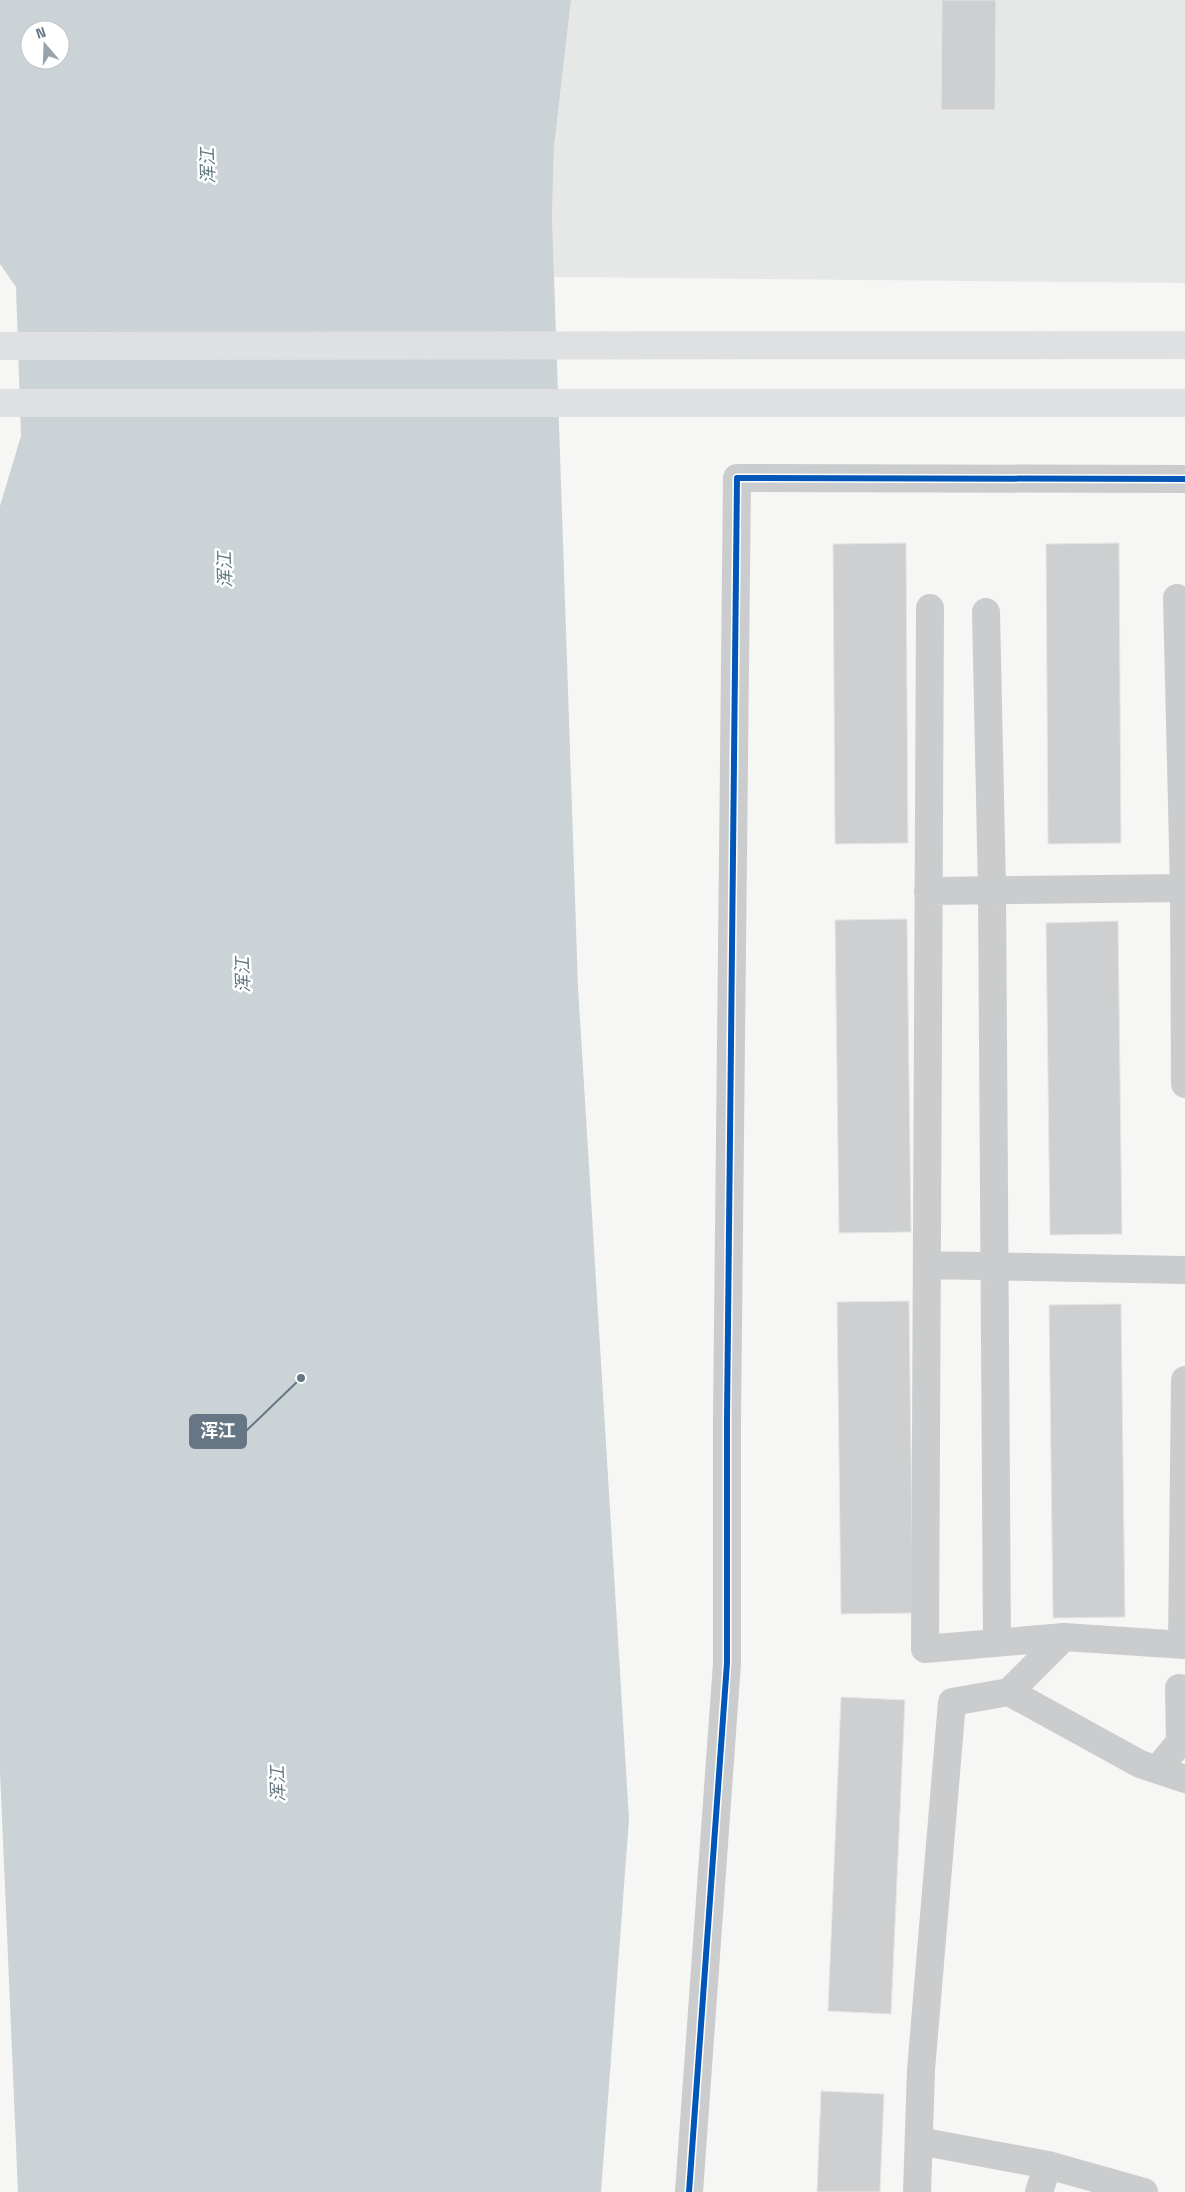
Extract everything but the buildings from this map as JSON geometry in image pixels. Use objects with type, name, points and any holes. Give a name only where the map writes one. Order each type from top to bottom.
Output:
[{"type":"main road","points":[[0,346],[1185,345]]},
{"type":"main road","points":[[0,403],[1185,403]]},
{"type":"street","points":[[689,2192],[728,1663],[727,1419],[737,478],[1185,479]]},
{"type":"street","points":[[1177,598],[1184,888],[1185,1084]]},
{"type":"street","points":[[930,608],[926,1649],[1064,1637],[1184,1645],[1185,1380]]},
{"type":"street","points":[[986,612],[992,890],[997,1643]]},
{"type":"street","points":[[928,891],[1184,888]]},
{"type":"street","points":[[927,1265],[1185,1270]]},
{"type":"street","points":[[917,2192],[921,2070],[952,1702],[1009,1692],[1064,1637]]},
{"type":"street","points":[[1157,1770],[1180,1742],[1179,1688]]},
{"type":"street","points":[[1009,1692],[1140,1764],[1185,1779]]},
{"type":"street","points":[[919,2141],[1048,2165],[1144,2192]]},
{"type":"street","points":[[1039,2192],[1048,2165]]},
{"type":"shaded area","points":[[571,0],[1185,0],[1185,283],[554,277],[552,217],[554,147]]},
{"type":"water","name":"浑江","points":[[0,0],[571,0],[554,147],[552,217],[578,987],[629,1819],[601,2192],[18,2192],[0,1770],[0,506],[21,436],[16,287],[0,264]]},
{"type":"cycle path","points":[[689,2192],[727,1663],[727,1419],[737,478],[1185,479]]},
{"type":"place","name":"浑江","points":[[301,1378]]}]
